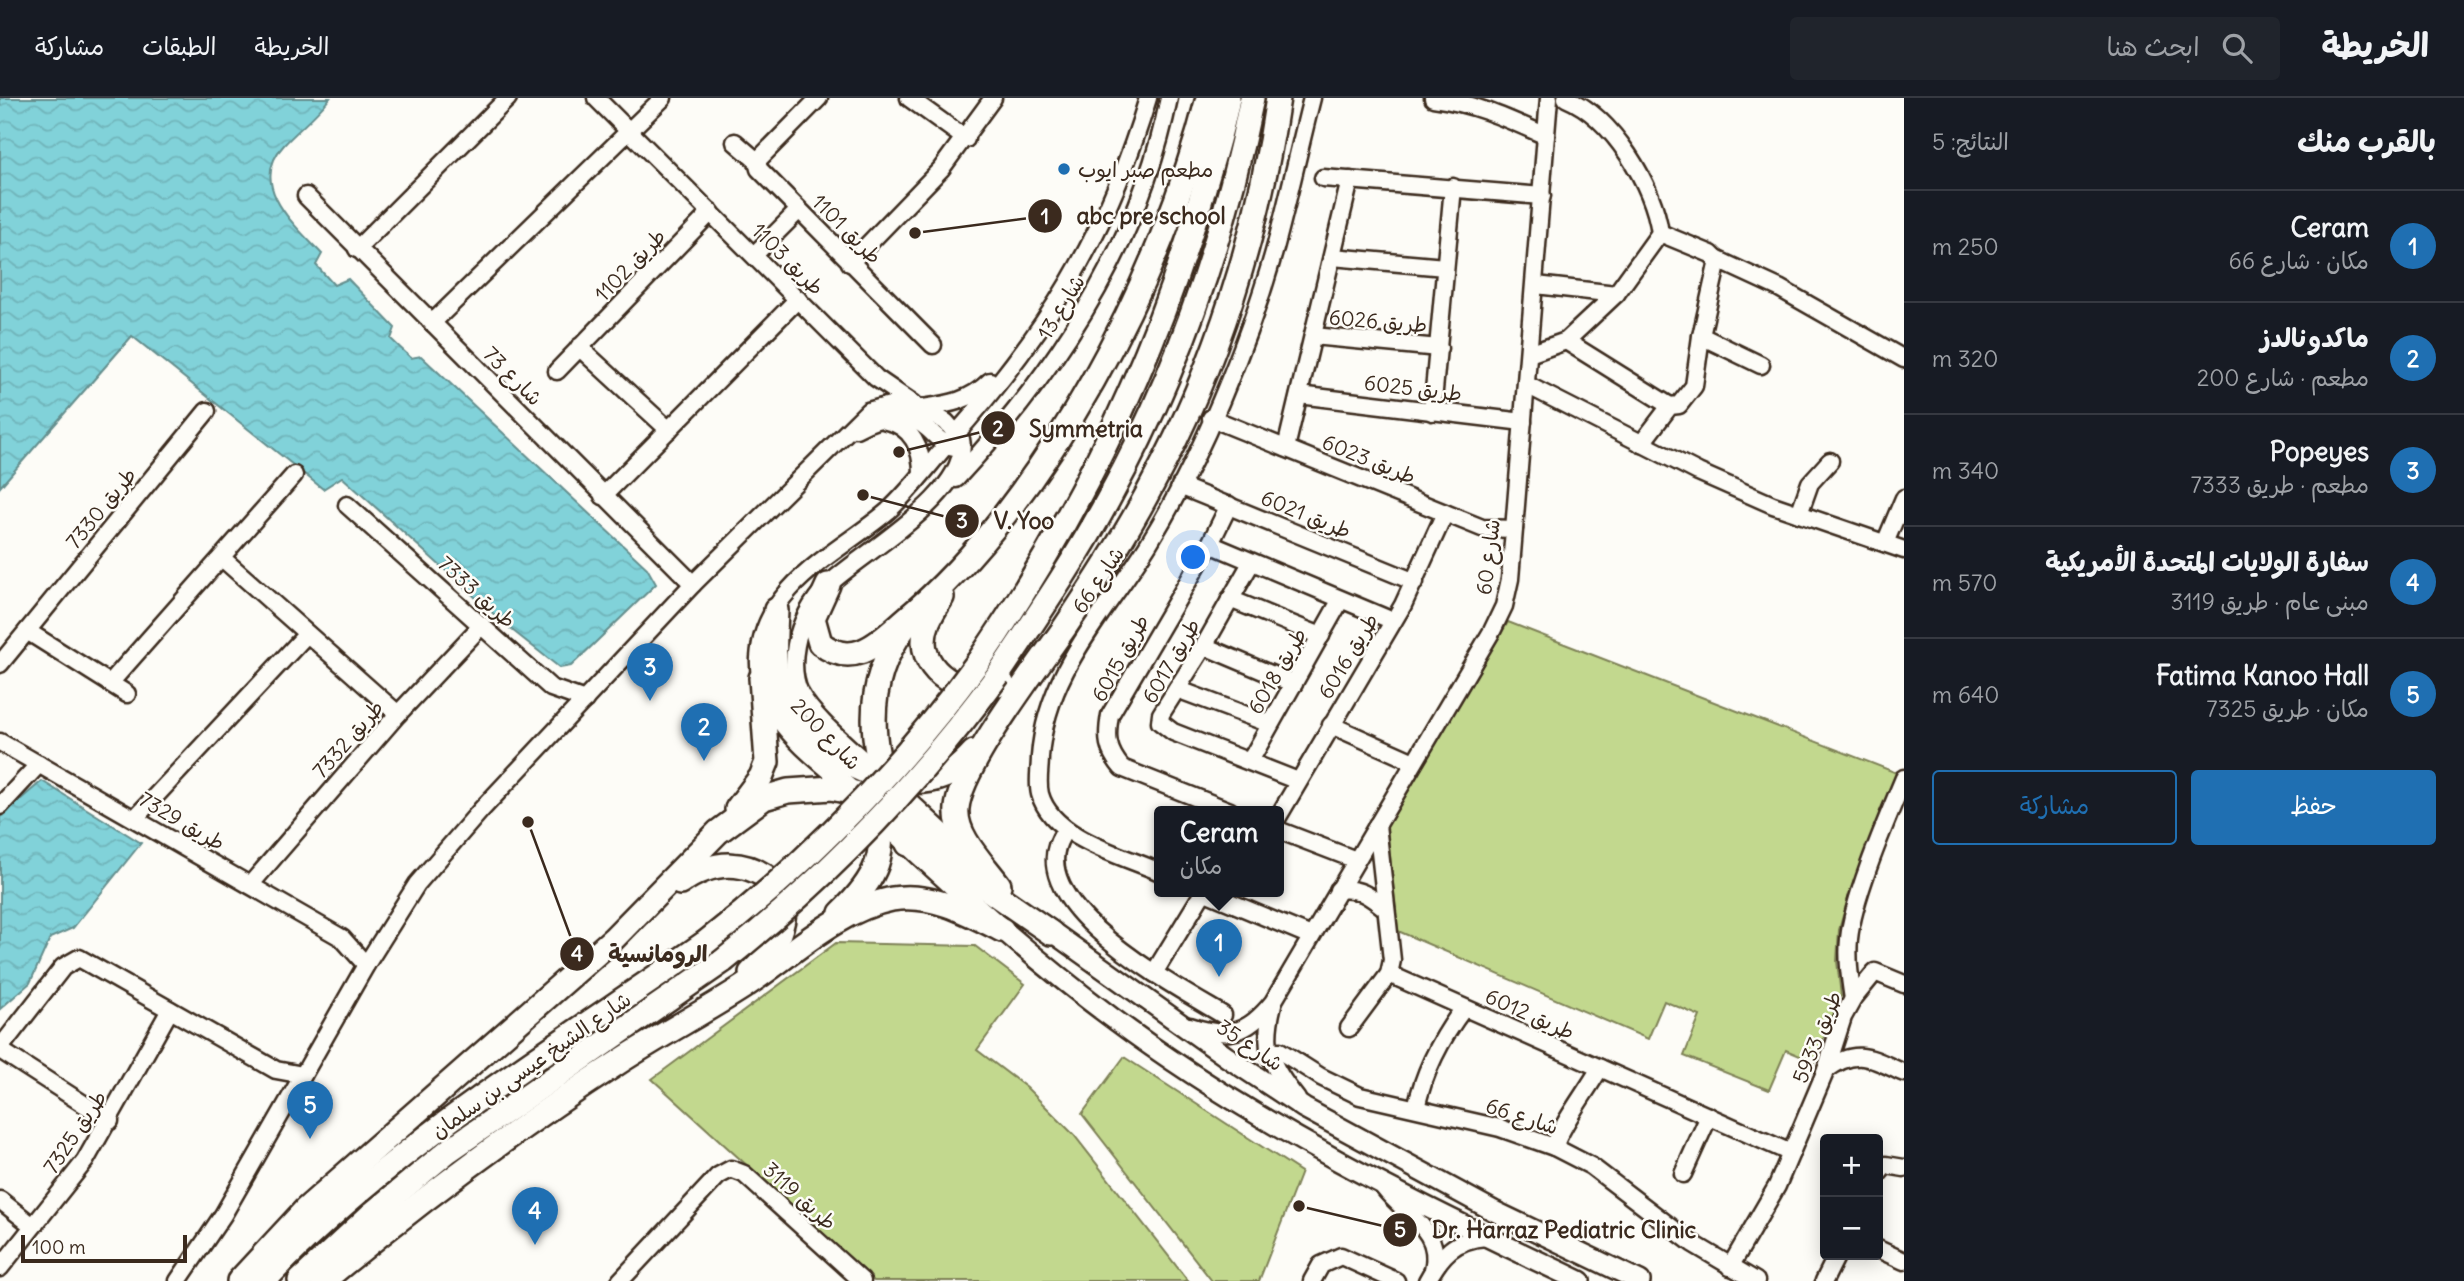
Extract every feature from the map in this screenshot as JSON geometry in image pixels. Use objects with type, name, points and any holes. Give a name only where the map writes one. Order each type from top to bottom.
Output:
[{"type":"highway","points":[[828,585],[813,618],[820,643],[843,656],[857,654],[921,606],[962,565],[1023,491],[1067,425],[1155,252],[1208,98]]},
{"type":"highway","name":"شارع الشيخ عيسى بن سلمان","points":[[264,1281],[334,1213],[437,1130],[705,943],[764,897],[876,788],[937,716],[978,662],[1025,591],[1133,388],[1171,294],[1228,98]]},
{"type":"highway","name":"شارع الشيخ عيسى بن سلمان","points":[[300,1281],[373,1213],[448,1151],[723,961],[783,911],[856,843],[927,766],[998,675],[1077,554],[1109,498],[1158,398],[1219,238],[1252,98]]},
{"type":"highway","points":[[718,832],[764,798],[810,788],[871,788],[947,775],[974,752],[1014,700],[1066,625],[1154,483],[1195,396],[1224,323],[1246,249],[1278,98]]},
{"type":"highway","points":[[962,565],[926,623],[926,655],[934,670],[948,680],[972,690],[996,687],[1033,660],[1066,625]]},
{"type":"highway","points":[[818,935],[868,884],[879,862],[882,838],[871,788],[875,752],[873,710],[880,676],[893,643],[921,606]]},
{"type":"highway","points":[[776,610],[776,674],[783,700],[799,724],[832,757],[976,881],[1051,933]]},
{"type":"highway","points":[[239,1281],[305,1210],[646,907],[718,832],[750,793],[767,762],[761,678]]},
{"type":"highway","points":[[999,885],[965,838],[959,825],[957,809],[962,787],[1014,700]]},
{"type":"highway","points":[[871,788],[908,844]]},
{"type":"highway","points":[[646,907],[695,872],[719,864],[751,867],[779,887],[784,912],[772,947],[753,972],[699,1013]]},
{"type":"highway","points":[[323,1281],[391,1225],[537,1117],[616,1063],[862,909],[905,898],[964,910],[1002,930]]},
{"type":"main road","name":"شارع 35","points":[[871,788],[999,885],[1051,933],[1304,1108],[1494,1212],[1640,1281]]},
{"type":"main road","points":[[908,844],[1002,930],[1111,1017],[1184,1068],[1382,1186],[1580,1281]]},
{"type":"street","points":[[357,248],[508,98]]},
{"type":"street","name":"طريق 1103","points":[[596,98],[876,378],[923,408]]},
{"type":"street","points":[[432,323],[663,98]]},
{"type":"street","points":[[757,161],[819,98]]},
{"type":"street","points":[[909,98],[966,139]]},
{"type":"street","points":[[850,263],[912,201],[966,139],[993,98]]},
{"type":"street","points":[[1137,134],[1139,98]]},
{"type":"street","name":"شارع 13","points":[[955,442],[1044,323],[1073,277],[1106,215],[1148,98]]},
{"type":"street","name":"شارع 13","points":[[930,502],[952,483],[1039,382],[1085,312],[1136,205],[1169,98]]},
{"type":"street","name":"شارع 66","points":[[1066,831],[1050,814],[1040,793],[1042,733],[1048,707],[1075,652],[1148,546],[1180,486],[1211,418],[1245,338],[1273,254],[1312,98]]},
{"type":"street","points":[[1433,98],[1461,101],[1485,109],[1546,136]]},
{"type":"street","name":"شارع 60","points":[[1273,1002],[1492,631],[1504,606],[1527,385],[1549,98]]},
{"type":"street","points":[[1566,98],[1609,128],[1621,143],[1639,176],[1660,233],[1779,288],[1904,359]]},
{"type":"street","name":"طريق 1101","points":[[734,142],[757,161],[759,169],[798,211],[933,345]]},
{"type":"street","points":[[1323,178],[1542,196]]},
{"type":"street","points":[[1286,448],[1350,180]]},
{"type":"street","name":"طريق 6026","points":[[1432,412],[1453,187]]},
{"type":"street","name":"شارع 73","points":[[306,195],[693,584]]},
{"type":"street","points":[[754,255],[798,211]]},
{"type":"street","name":"طريق 1102","points":[[557,370],[711,212]]},
{"type":"street","points":[[1529,354],[1566,341],[1616,294],[1660,233]]},
{"type":"street","points":[[1332,257],[1445,267]]},
{"type":"street","points":[[1566,341],[1670,405],[1679,405],[1694,386],[1716,259]]},
{"type":"street","points":[[178,1281],[223,1215],[378,944],[417,884],[693,584],[859,418],[879,406],[894,404],[923,408],[958,403],[979,392],[1017,346],[1061,282],[1073,277]]},
{"type":"street","points":[[1535,285],[1616,294]]},
{"type":"street","points":[[603,496],[798,299]]},
{"type":"street","name":"طريق 6026","points":[[1312,336],[1439,348]]},
{"type":"street","points":[[1701,336],[1761,365]]},
{"type":"street","points":[[579,347],[669,430]]},
{"type":"street","points":[[1527,385],[1698,472],[1799,514],[1904,550]]},
{"type":"street","name":"طريق 6025","points":[[1299,395],[1523,422]]},
{"type":"street","points":[[1641,444],[1670,405]]},
{"type":"street","points":[[923,408],[955,442]]},
{"type":"street","name":"طريق 7330","points":[[0,664],[207,411]]},
{"type":"street","points":[[838,438],[873,421],[892,416],[909,417],[955,442]]},
{"type":"street","name":"طريق 6023","points":[[1211,418],[1482,528],[1514,529]]},
{"type":"street","points":[[873,421],[890,421],[910,434],[922,459],[922,473]]},
{"type":"street","name":"شارع 200","points":[[871,788],[784,726],[768,703],[759,657],[764,634],[776,610],[796,582],[822,558],[890,509],[955,442],[978,444],[996,433]]},
{"type":"street","name":"شارع 200","points":[[871,788],[806,702],[796,680],[793,660],[797,637],[806,612],[828,585],[930,502],[959,463],[955,442]]},
{"type":"street","points":[[1799,514],[1810,483],[1830,461]]},
{"type":"street","points":[[110,683],[294,475]]},
{"type":"street","name":"طريق 6021","points":[[1180,486],[1415,582]]},
{"type":"street","points":[[1885,544],[1904,498]]},
{"type":"street","name":"طريق 7333","points":[[347,505],[551,688],[585,700]]},
{"type":"street","name":"طريق 6015","points":[[1217,806],[1122,768],[1111,755],[1106,738],[1110,715],[1210,544],[1229,505]]},
{"type":"street","name":"طريق 6016","points":[[1284,808],[1415,582],[1445,513]]},
{"type":"street","points":[[1210,544],[1340,601],[1393,621]]},
{"type":"street","points":[[222,558],[398,714]]},
{"type":"street","name":"طريق 6017","points":[[1251,563],[1204,646],[1161,714],[1160,722],[1165,727],[1298,781]]},
{"type":"street","points":[[1230,599],[1321,636]]},
{"type":"street","name":"طريق 6018","points":[[1250,761],[1340,601]]},
{"type":"street","name":"طريق 7332","points":[[250,885],[398,714],[482,625]]},
{"type":"street","points":[[27,631],[127,694]]},
{"type":"street","points":[[135,818],[307,634]]},
{"type":"street","points":[[1204,646],[1294,684]]},
{"type":"street","points":[[551,688],[569,717]]},
{"type":"street","points":[[1177,689],[1270,724]]},
{"type":"street","points":[[1332,725],[1414,762]]},
{"type":"street","name":"طريق 7329","points":[[0,742],[342,939],[366,965]]},
{"type":"street","points":[[0,806],[38,764]]},
{"type":"street","points":[[1853,999],[1847,960],[1849,936],[1856,907],[1904,778]]},
{"type":"street","points":[[1349,1028],[1389,974],[1392,960],[1377,825]]},
{"type":"street","points":[[1154,869],[1066,831],[1057,845],[1055,863],[1061,886],[1081,914],[1104,935],[1154,972],[1223,1016]]},
{"type":"street","points":[[1284,832],[1356,860]]},
{"type":"street","points":[[1338,890],[1352,888],[1363,892],[1386,909]]},
{"type":"street","points":[[1154,972],[1200,897]]},
{"type":"street","points":[[1218,897],[1311,936]]},
{"type":"street","name":"طريق 7329","points":[[342,939],[378,944]]},
{"type":"street","points":[[110,1121],[0,1049],[63,967],[73,960],[85,960],[276,1070],[303,1075]]},
{"type":"street","name":"طريق 5933","points":[[1730,1267],[1762,1216],[1791,1153],[1826,1070],[1837,1032],[1853,999],[1875,972],[1904,984]]},
{"type":"street","name":"طريق 6012","points":[[1389,974],[1791,1153]]},
{"type":"street","points":[[1177,1021],[1212,1033],[1230,1034],[1251,1024],[1273,1002]]},
{"type":"street","points":[[1273,1002],[1266,1046],[1277,1074],[1304,1108]]},
{"type":"street","points":[[1416,1108],[1437,1053],[1464,1008]]},
{"type":"street","name":"طريق 7325","points":[[0,1268],[85,1161],[110,1121],[170,1010]]},
{"type":"street","name":"شارع 66","points":[[1280,1051],[1321,1077],[1360,1096],[1510,1131],[1554,1147],[1591,1166],[1730,1267],[1756,1281]]},
{"type":"street","points":[[1826,1070],[1839,1061],[1858,1055],[1904,1073]]},
{"type":"street","points":[[1554,1147],[1563,1127],[1576,1111],[1600,1068]]},
{"type":"street","points":[[276,1070],[293,1093]]},
{"type":"street","points":[[1683,1174],[1709,1116]]},
{"type":"street","points":[[1883,1168],[1886,1165],[1904,1168]]},
{"type":"street","name":"طريق 3119","points":[[621,1281],[718,1176],[731,1169],[744,1174],[862,1281]]},
{"type":"street","points":[[1382,1186],[1430,1235],[1436,1259],[1430,1275]]},
{"type":"street","points":[[0,1200],[33,1226]]},
{"type":"street","points":[[1430,1275],[1454,1245],[1486,1237]]},
{"type":"street","points":[[1883,1251],[1904,1261]]},
{"type":"street","points":[[1312,1281],[1321,1265],[1332,1258],[1353,1259],[1396,1281]]},
{"type":"street","points":[[1824,1281],[1834,1260]]},
{"type":"green space","points":[[1508,622],[1897,773],[1850,891],[1839,930],[1837,961],[1841,996],[1814,1062],[1786,1050],[1769,1090],[1684,1056],[1700,1016],[1664,1001],[1648,1039],[1398,931],[1387,827]]},
{"type":"green space","points":[[836,943],[975,946],[1025,984],[977,1050],[1027,1088],[1074,1135],[1188,1281],[874,1281],[652,1079]]},
{"type":"green space","points":[[1124,1057],[1301,1172],[1259,1281],[1212,1281],[1082,1114]]},
{"type":"water","points":[[0,98],[330,98],[284,145],[274,160],[270,174],[272,189],[288,217],[322,254],[316,265],[334,285],[348,279],[395,328],[391,339],[411,358],[421,356],[647,568],[656,584],[571,666],[560,668],[507,626],[342,477],[323,489],[132,336],[0,487]]},
{"type":"water","points":[[42,781],[141,843],[73,928],[50,938],[30,983],[0,1009],[0,817]]},
{"type":"place","name":"مطعم صبر ايوب","points":[[1064,169]]},
{"type":"place","name":"abc pre school","points":[[915,233]]},
{"type":"place","name":"Symmetria","points":[[899,452]]},
{"type":"place","name":"V. Yoo","points":[[863,495]]},
{"type":"place","name":"Popeyes","points":[[650,701]]},
{"type":"place","name":"ماكدونالدز","points":[[704,761]]},
{"type":"place","name":"الرومانسية","points":[[528,822]]},
{"type":"place","name":"Ceram","points":[[1219,977]]},
{"type":"place","name":"Fatima Kanoo Hall","points":[[310,1139]]},
{"type":"place","name":"Dr. Harraz Pediatric Clinic","points":[[1299,1206]]},
{"type":"place","name":"سفارة الولايات المتحدة الأمريكية","points":[[535,1245]]}]
